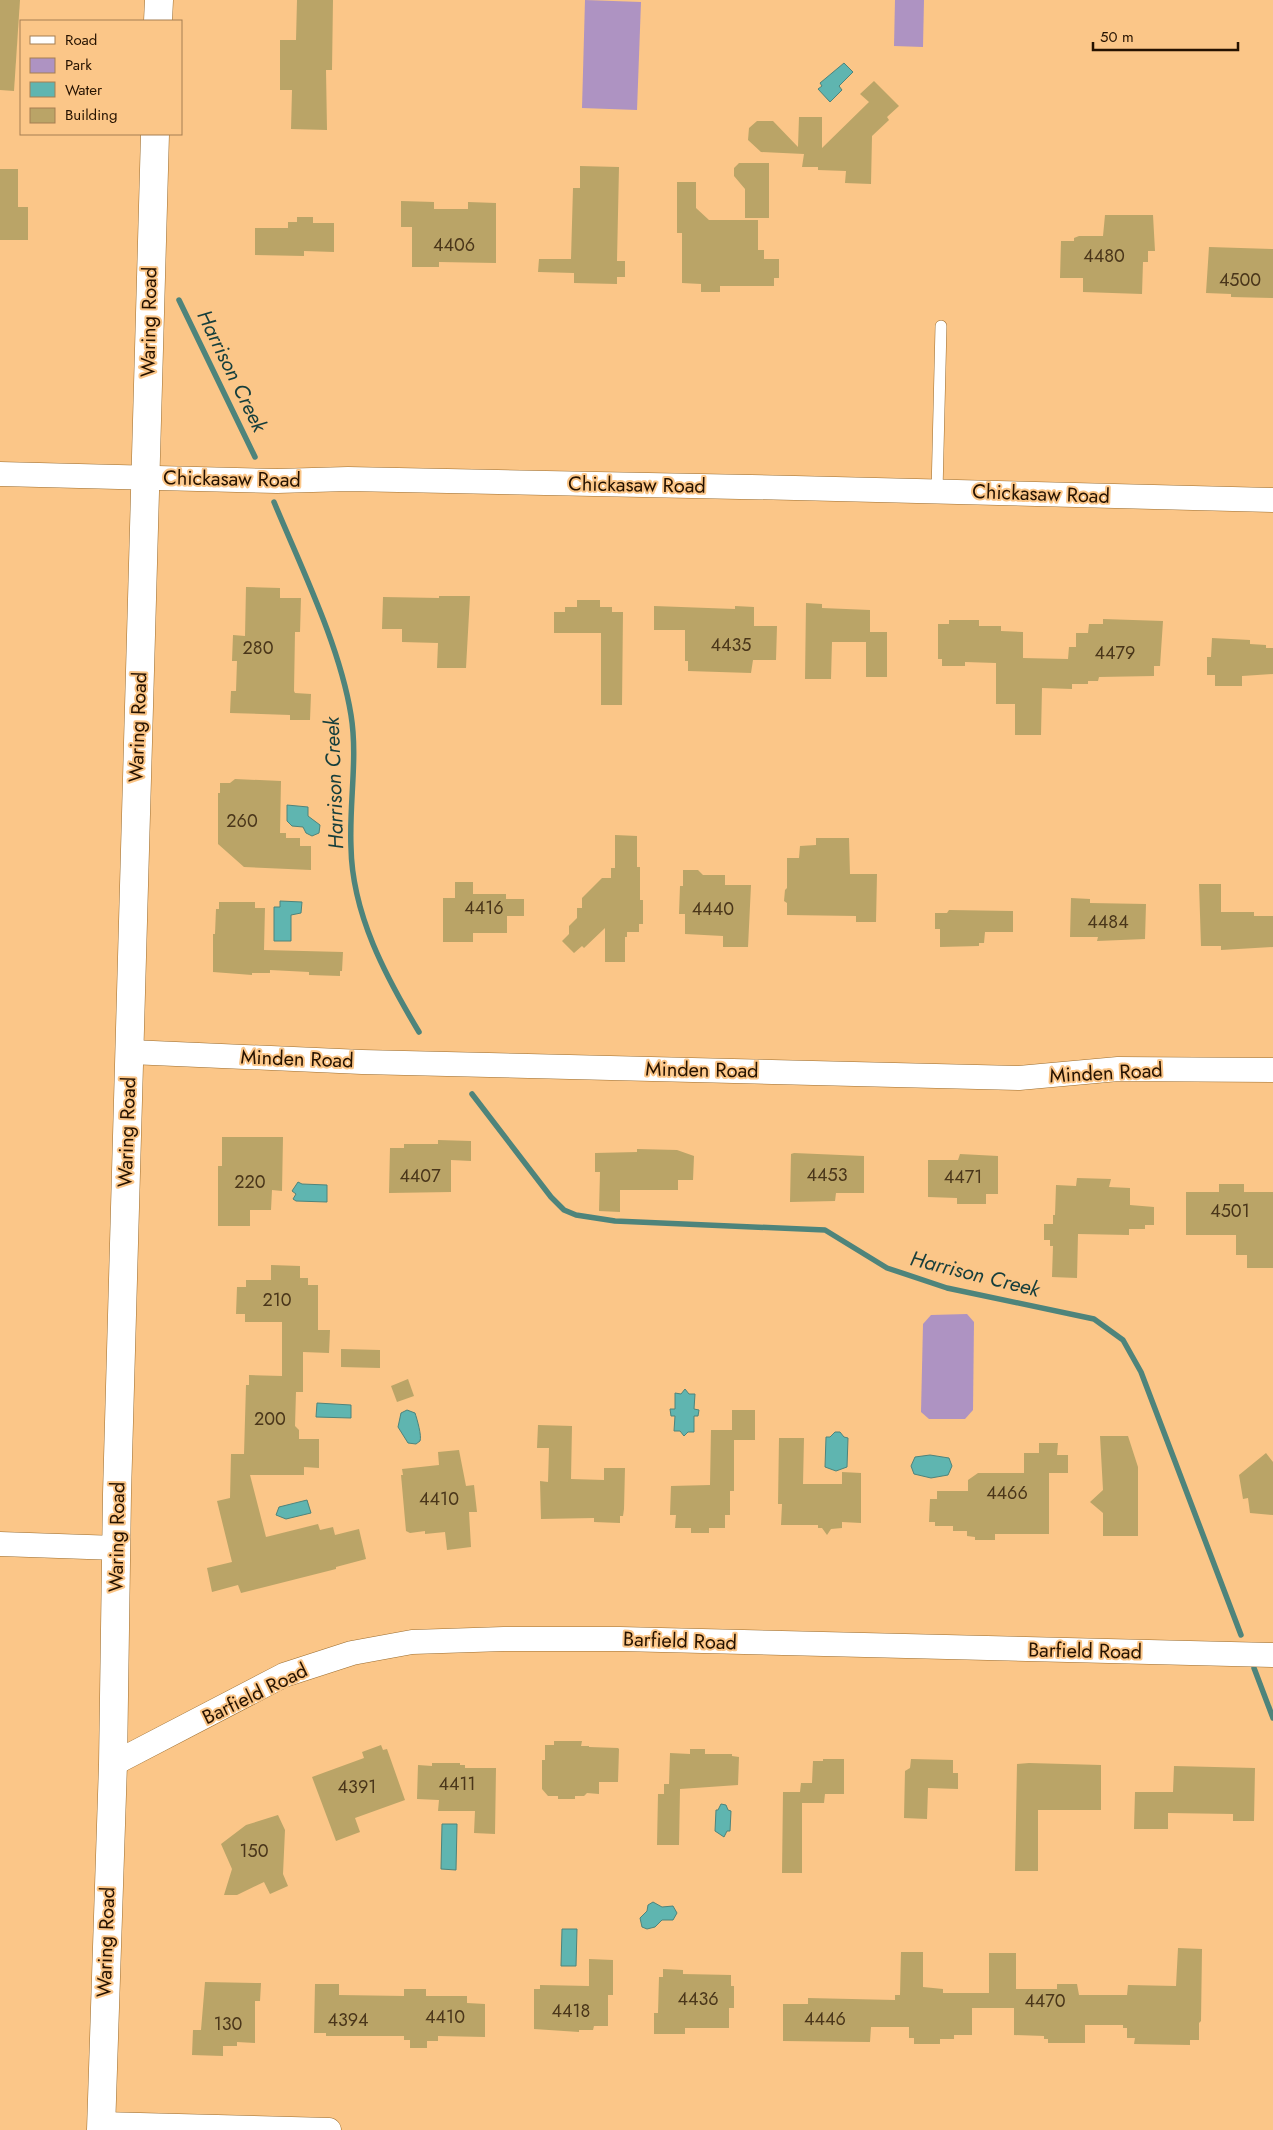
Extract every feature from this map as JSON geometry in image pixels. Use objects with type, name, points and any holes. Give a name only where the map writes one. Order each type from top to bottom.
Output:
[{"type":"main road","points":[[158,20],[159,0]]},
{"type":"main road","name":"Waring Road","points":[[101,2127],[113,1764],[117,1548],[155,135]]},
{"type":"street","name":"Chickasaw Road","points":[[0,474],[277,481],[379,480],[1273,500]]},
{"type":"street","name":"Minden Road","points":[[130,1052],[362,1062],[1019,1078],[1118,1069],[1273,1070]]},
{"type":"street","points":[[0,1544],[117,1548]]},
{"type":"street","name":"Barfield Road","points":[[113,1764],[284,1675],[352,1653],[412,1642],[514,1639],[620,1639],[1273,1655]]},
{"type":"street","points":[[101,2127],[329,2130]]},
{"type":"lane","points":[[938,492],[941,326]]},
{"type":"green space","points":[[585,0],[641,2],[637,110],[582,108]]},
{"type":"green space","points":[[895,0],[924,0],[923,47],[894,46]]},
{"type":"green space","points":[[967,1314],[974,1322],[973,1410],[965,1419],[929,1419],[921,1412],[923,1324],[931,1315]]},
{"type":"water","points":[[844,63],[853,72],[839,86],[842,90],[830,102],[818,89],[822,86],[820,83]]},
{"type":"water","points":[[287,805],[308,807],[308,816],[320,825],[319,833],[312,836],[306,833],[303,827],[292,826],[287,821]]},
{"type":"water","points":[[280,901],[302,902],[301,913],[291,915],[291,941],[274,941],[274,907],[280,907]]},
{"type":"water","points":[[298,1182],[302,1184],[327,1185],[327,1202],[296,1201],[293,1199],[296,1194],[292,1191]]},
{"type":"water","points":[[685,1389],[689,1394],[695,1394],[694,1409],[699,1410],[698,1416],[694,1416],[694,1432],[688,1432],[684,1436],[680,1431],[674,1431],[675,1416],[671,1416],[670,1409],[675,1409],[675,1393],[681,1394]]},
{"type":"water","points":[[317,1403],[351,1405],[351,1418],[316,1417]]},
{"type":"water","points":[[407,1410],[415,1413],[418,1423],[420,1441],[416,1444],[408,1443],[398,1427],[401,1413]]},
{"type":"water","points":[[835,1432],[840,1432],[844,1437],[848,1438],[847,1467],[836,1471],[825,1467],[826,1437],[830,1437]]},
{"type":"water","points":[[930,1455],[949,1458],[952,1466],[948,1475],[931,1478],[914,1474],[911,1466],[915,1457]]},
{"type":"water","points":[[307,1500],[311,1513],[286,1519],[276,1515],[279,1507]]},
{"type":"water","points":[[721,1804],[726,1805],[728,1810],[731,1811],[730,1831],[727,1831],[724,1837],[715,1831],[716,1810],[718,1810]]},
{"type":"water","points":[[442,1824],[457,1824],[456,1870],[441,1869]]},
{"type":"water","points":[[653,1902],[662,1907],[673,1906],[677,1913],[673,1920],[662,1920],[655,1927],[647,1929],[642,1927],[640,1918],[647,1911],[648,1905]]},
{"type":"water","points":[[562,1929],[577,1929],[576,1966],[561,1966]]},
{"type":"building","points":[[0,0],[20,0],[14,91],[0,90]]},
{"type":"building","points":[[297,0],[333,0],[332,70],[326,70],[327,130],[291,129],[292,90],[280,90],[280,40],[296,40]]},
{"type":"building","points":[[874,81],[899,106],[887,117],[889,120],[872,136],[871,184],[845,183],[846,171],[818,170],[818,167],[802,167],[804,154],[761,152],[748,140],[749,128],[757,121],[773,121],[798,147],[799,117],[822,117],[822,148],[869,102],[860,94]]},
{"type":"building","points":[[739,163],[769,163],[769,218],[745,218],[745,189],[734,176],[734,168]]},
{"type":"building","points":[[580,166],[619,167],[617,261],[625,261],[625,277],[617,277],[617,284],[574,283],[574,273],[538,272],[539,259],[571,259],[573,188],[580,188]]},
{"type":"building","points":[[0,169],[18,169],[18,207],[28,207],[28,240],[0,240]]},
{"type":"building","points":[[677,182],[696,182],[696,208],[709,220],[758,220],[758,250],[764,250],[764,259],[779,259],[779,278],[774,278],[774,286],[720,286],[720,292],[701,292],[701,284],[682,283],[682,233],[677,233]]},
{"type":"building","points":[[401,201],[434,202],[434,209],[468,209],[468,202],[496,203],[496,263],[439,262],[439,267],[412,267],[412,227],[401,227]]},
{"type":"building","points":[[1105,215],[1153,215],[1155,251],[1148,251],[1148,262],[1143,262],[1142,294],[1083,292],[1083,278],[1060,278],[1061,241],[1074,241],[1074,238],[1079,236],[1103,236]]},
{"type":"building","points":[[297,217],[313,217],[313,223],[334,223],[334,252],[304,251],[304,256],[255,255],[255,228],[288,228],[288,222],[297,222]]},
{"type":"building","points":[[1209,247],[1273,249],[1273,298],[1231,297],[1231,294],[1206,293]]},
{"type":"building","points":[[246,587],[280,588],[280,598],[301,598],[300,632],[295,632],[294,691],[295,693],[311,694],[310,720],[290,720],[290,715],[230,713],[231,691],[236,691],[237,661],[232,661],[233,635],[245,636]]},
{"type":"building","points":[[439,596],[470,596],[466,668],[437,668],[438,643],[402,642],[402,629],[382,629],[383,597],[439,598]]},
{"type":"building","points":[[577,600],[600,600],[600,607],[612,607],[612,612],[623,612],[622,705],[601,705],[601,633],[554,633],[554,612],[565,612],[565,607],[577,607]]},
{"type":"building","points":[[806,603],[822,604],[822,608],[870,610],[870,632],[887,632],[887,677],[866,677],[866,642],[832,642],[831,679],[805,679]]},
{"type":"building","points":[[654,606],[735,609],[735,606],[754,607],[754,626],[777,626],[776,660],[753,660],[751,673],[688,671],[688,661],[685,661],[685,630],[654,630]]},
{"type":"building","points":[[1103,619],[1163,621],[1160,666],[1154,666],[1154,676],[1099,677],[1098,681],[1088,681],[1088,684],[1072,684],[1072,689],[1042,688],[1041,735],[1015,735],[1015,704],[996,704],[996,663],[965,662],[965,666],[942,666],[942,659],[938,659],[938,624],[949,624],[949,620],[979,620],[979,626],[1001,626],[1001,631],[1023,632],[1023,658],[1068,659],[1069,647],[1076,647],[1076,633],[1088,633],[1089,624],[1103,624]]},
{"type":"building","points":[[1212,638],[1250,640],[1250,644],[1266,645],[1266,648],[1273,648],[1273,674],[1242,676],[1242,686],[1215,686],[1215,675],[1207,675],[1207,657],[1211,657]]},
{"type":"building","points":[[235,779],[281,781],[280,833],[286,833],[286,838],[300,838],[300,846],[311,846],[311,870],[244,867],[218,844],[218,793],[220,793],[220,783],[230,783]]},
{"type":"building","points":[[615,835],[637,836],[637,867],[640,867],[640,900],[643,900],[643,924],[639,924],[639,932],[627,932],[627,937],[625,937],[625,962],[605,962],[605,928],[584,948],[582,946],[574,953],[562,941],[569,934],[569,926],[577,918],[577,908],[582,908],[582,898],[602,878],[611,878],[611,868],[615,868]]},
{"type":"building","points":[[816,838],[849,838],[850,874],[877,874],[876,922],[856,922],[856,916],[787,915],[787,903],[784,901],[787,888],[787,858],[799,858],[800,846],[816,845]]},
{"type":"building","points":[[683,870],[698,870],[703,875],[725,875],[725,885],[751,885],[748,947],[723,947],[723,936],[685,934],[685,914],[679,914],[680,886],[683,886]]},
{"type":"building","points":[[455,882],[473,882],[473,894],[506,894],[506,899],[524,899],[524,916],[507,916],[507,933],[473,933],[473,942],[443,942],[443,898],[455,898]]},
{"type":"building","points":[[1199,884],[1221,884],[1221,912],[1254,912],[1254,916],[1273,916],[1273,947],[1221,950],[1221,946],[1201,946]]},
{"type":"building","points":[[1071,898],[1090,899],[1090,903],[1146,904],[1145,939],[1097,941],[1098,937],[1070,937]]},
{"type":"building","points":[[219,902],[255,902],[255,908],[265,908],[264,950],[343,952],[340,976],[309,975],[309,972],[270,970],[270,973],[252,973],[252,975],[213,972],[213,934],[215,934],[216,909],[219,909]]},
{"type":"building","points":[[949,910],[1013,911],[1013,932],[985,932],[984,943],[979,943],[979,946],[940,947],[940,929],[935,929],[935,913],[947,913]]},
{"type":"building","points":[[222,1137],[283,1137],[282,1191],[272,1190],[271,1210],[250,1210],[250,1226],[218,1226],[218,1166],[222,1166]]},
{"type":"building","points":[[438,1140],[471,1141],[471,1161],[451,1160],[451,1192],[389,1193],[390,1148],[404,1148],[404,1144],[438,1144]]},
{"type":"building","points":[[637,1149],[677,1150],[694,1156],[693,1180],[678,1180],[678,1190],[620,1190],[620,1212],[599,1211],[600,1172],[595,1172],[595,1153],[637,1152]]},
{"type":"building","points":[[791,1154],[864,1156],[864,1193],[836,1193],[835,1201],[790,1202]]},
{"type":"building","points":[[960,1154],[998,1156],[998,1194],[986,1194],[986,1204],[957,1204],[957,1198],[928,1197],[928,1160],[958,1160]]},
{"type":"building","points":[[1077,1178],[1111,1179],[1109,1187],[1130,1188],[1130,1205],[1154,1207],[1154,1225],[1145,1225],[1145,1229],[1129,1229],[1129,1235],[1078,1234],[1077,1278],[1052,1277],[1053,1246],[1050,1246],[1050,1240],[1044,1240],[1044,1224],[1053,1224],[1056,1185],[1076,1186]]},
{"type":"building","points":[[1219,1184],[1244,1184],[1244,1192],[1273,1192],[1273,1268],[1247,1268],[1247,1255],[1236,1255],[1236,1235],[1186,1235],[1186,1192],[1219,1192]]},
{"type":"building","points":[[271,1265],[300,1266],[300,1278],[308,1278],[308,1285],[318,1285],[318,1330],[330,1330],[329,1353],[303,1352],[303,1392],[296,1392],[295,1426],[299,1430],[299,1439],[319,1439],[319,1468],[304,1467],[304,1475],[250,1475],[266,1537],[318,1524],[320,1530],[333,1527],[335,1535],[359,1529],[366,1559],[336,1567],[336,1569],[241,1593],[238,1585],[212,1592],[207,1568],[232,1562],[217,1501],[230,1498],[231,1454],[244,1454],[246,1385],[249,1385],[249,1375],[282,1376],[282,1322],[245,1322],[245,1314],[236,1314],[237,1287],[246,1287],[246,1280],[271,1280]]},
{"type":"building","points":[[341,1349],[380,1350],[380,1368],[341,1367]]},
{"type":"building","points":[[408,1379],[414,1396],[397,1402],[391,1386]]},
{"type":"building","points":[[732,1410],[755,1410],[755,1440],[734,1440],[734,1491],[730,1491],[730,1515],[725,1515],[725,1528],[709,1528],[709,1533],[691,1533],[691,1528],[675,1528],[676,1515],[670,1515],[671,1486],[710,1485],[711,1430],[732,1430]]},
{"type":"building","points":[[538,1425],[572,1426],[571,1479],[604,1480],[604,1468],[625,1468],[624,1509],[623,1516],[620,1516],[620,1523],[594,1522],[594,1518],[541,1519],[540,1481],[548,1482],[549,1448],[537,1448]]},
{"type":"building","points":[[1100,1436],[1128,1436],[1138,1467],[1138,1536],[1103,1536],[1103,1513],[1090,1502],[1103,1490]]},
{"type":"building","points":[[779,1438],[804,1438],[803,1484],[842,1484],[842,1472],[861,1473],[861,1523],[842,1522],[842,1528],[831,1529],[827,1535],[822,1528],[818,1528],[818,1525],[781,1525],[782,1504],[778,1504]]},
{"type":"building","points":[[1039,1443],[1058,1443],[1057,1455],[1068,1455],[1068,1473],[1049,1473],[1049,1534],[995,1534],[995,1540],[975,1540],[975,1537],[967,1536],[967,1531],[953,1531],[953,1526],[935,1526],[935,1522],[929,1522],[930,1499],[937,1499],[937,1491],[968,1491],[968,1480],[978,1473],[1024,1473],[1024,1453],[1039,1453]]},
{"type":"building","points":[[459,1450],[466,1486],[474,1485],[477,1512],[469,1512],[471,1547],[447,1550],[445,1532],[425,1534],[425,1531],[410,1533],[406,1531],[401,1475],[403,1475],[402,1469],[439,1465],[438,1452]]},
{"type":"building","points":[[1266,1453],[1273,1462],[1273,1515],[1250,1513],[1248,1498],[1243,1499],[1239,1475]]},
{"type":"building","points":[[554,1741],[582,1741],[581,1746],[618,1748],[618,1782],[599,1782],[599,1794],[587,1793],[584,1796],[575,1796],[575,1799],[558,1799],[558,1796],[548,1796],[542,1789],[542,1760],[545,1760],[545,1745],[554,1745]]},
{"type":"building","points":[[381,1745],[383,1750],[387,1749],[405,1800],[355,1818],[360,1832],[336,1841],[312,1777],[364,1758],[362,1752]]},
{"type":"building","points":[[690,1749],[705,1749],[705,1754],[732,1754],[732,1756],[739,1757],[738,1785],[680,1789],[679,1845],[657,1845],[658,1794],[664,1794],[664,1784],[669,1784],[670,1753],[690,1754]]},
{"type":"building","points":[[823,1759],[844,1759],[844,1794],[825,1794],[824,1803],[802,1803],[802,1873],[782,1873],[783,1792],[800,1792],[801,1783],[812,1783],[813,1761],[823,1761]]},
{"type":"building","points":[[911,1759],[953,1760],[953,1773],[958,1773],[958,1789],[928,1788],[927,1819],[904,1818],[905,1771],[910,1768]]},
{"type":"building","points":[[432,1763],[460,1763],[460,1765],[465,1765],[465,1768],[496,1768],[495,1834],[474,1833],[475,1811],[438,1811],[439,1800],[417,1799],[418,1765],[432,1766]]},
{"type":"building","points":[[1017,1764],[1101,1765],[1101,1810],[1038,1810],[1038,1871],[1015,1871]]},
{"type":"building","points":[[1174,1766],[1255,1768],[1254,1821],[1233,1821],[1233,1814],[1168,1813],[1168,1829],[1134,1829],[1135,1792],[1173,1792]]},
{"type":"building","points":[[278,1815],[285,1830],[283,1874],[288,1886],[270,1894],[264,1882],[237,1895],[224,1895],[232,1869],[221,1844],[246,1825]]},
{"type":"building","points":[[1178,1948],[1202,1949],[1199,2040],[1190,2040],[1190,2045],[1134,2044],[1135,2038],[1127,2038],[1127,2028],[1123,2028],[1123,2025],[1085,2025],[1085,2043],[1048,2043],[1048,2039],[1044,2039],[1044,2036],[1014,2035],[1014,2008],[972,2008],[972,2035],[954,2035],[954,2039],[940,2039],[940,2044],[914,2044],[914,2038],[909,2038],[909,2027],[871,2027],[870,2042],[783,2041],[783,2004],[808,2004],[808,1998],[895,2000],[895,1995],[900,1995],[901,1952],[923,1952],[923,1987],[943,1989],[943,1993],[989,1993],[989,1953],[1016,1953],[1016,1989],[1057,1989],[1057,1984],[1077,1984],[1079,1995],[1127,1995],[1128,1985],[1176,1986]]},
{"type":"building","points":[[589,1959],[613,1960],[613,1995],[608,1995],[608,2026],[594,2026],[593,2030],[579,2030],[579,2032],[534,2029],[534,1989],[540,1989],[540,1985],[589,1986]]},
{"type":"building","points":[[663,1969],[683,1970],[683,1974],[731,1975],[731,1986],[734,1986],[734,2008],[729,2008],[729,2028],[685,2028],[685,2034],[654,2034],[654,2013],[658,2013],[659,1977],[663,1977]]},
{"type":"building","points":[[205,1982],[261,1983],[260,2001],[255,2001],[255,2043],[237,2042],[237,2046],[223,2046],[223,2056],[192,2055],[193,2030],[201,2030]]},
{"type":"building","points":[[315,1984],[339,1984],[339,1995],[404,1996],[404,1989],[426,1989],[426,1996],[467,1996],[467,2003],[485,2004],[485,2037],[438,2036],[438,2041],[427,2041],[427,2048],[410,2048],[410,2040],[404,2040],[404,2036],[326,2036],[326,2033],[314,2033]]},
{"type":"waterway","name":"Harrison Creek","points":[[179,300],[255,457]]},
{"type":"waterway","name":"Harrison Creek","points":[[274,502],[329,634],[346,689],[354,748],[351,847],[357,896],[364,920],[383,967],[419,1032]]},
{"type":"waterway","name":"Harrison Creek","points":[[472,1094],[551,1197],[564,1210],[576,1215],[615,1221],[825,1230],[887,1268],[947,1288],[1094,1319],[1123,1340],[1141,1372],[1241,1635]]},
{"type":"waterway","name":"Harrison Creek","points":[[1254,1668],[1273,1718]]}]
